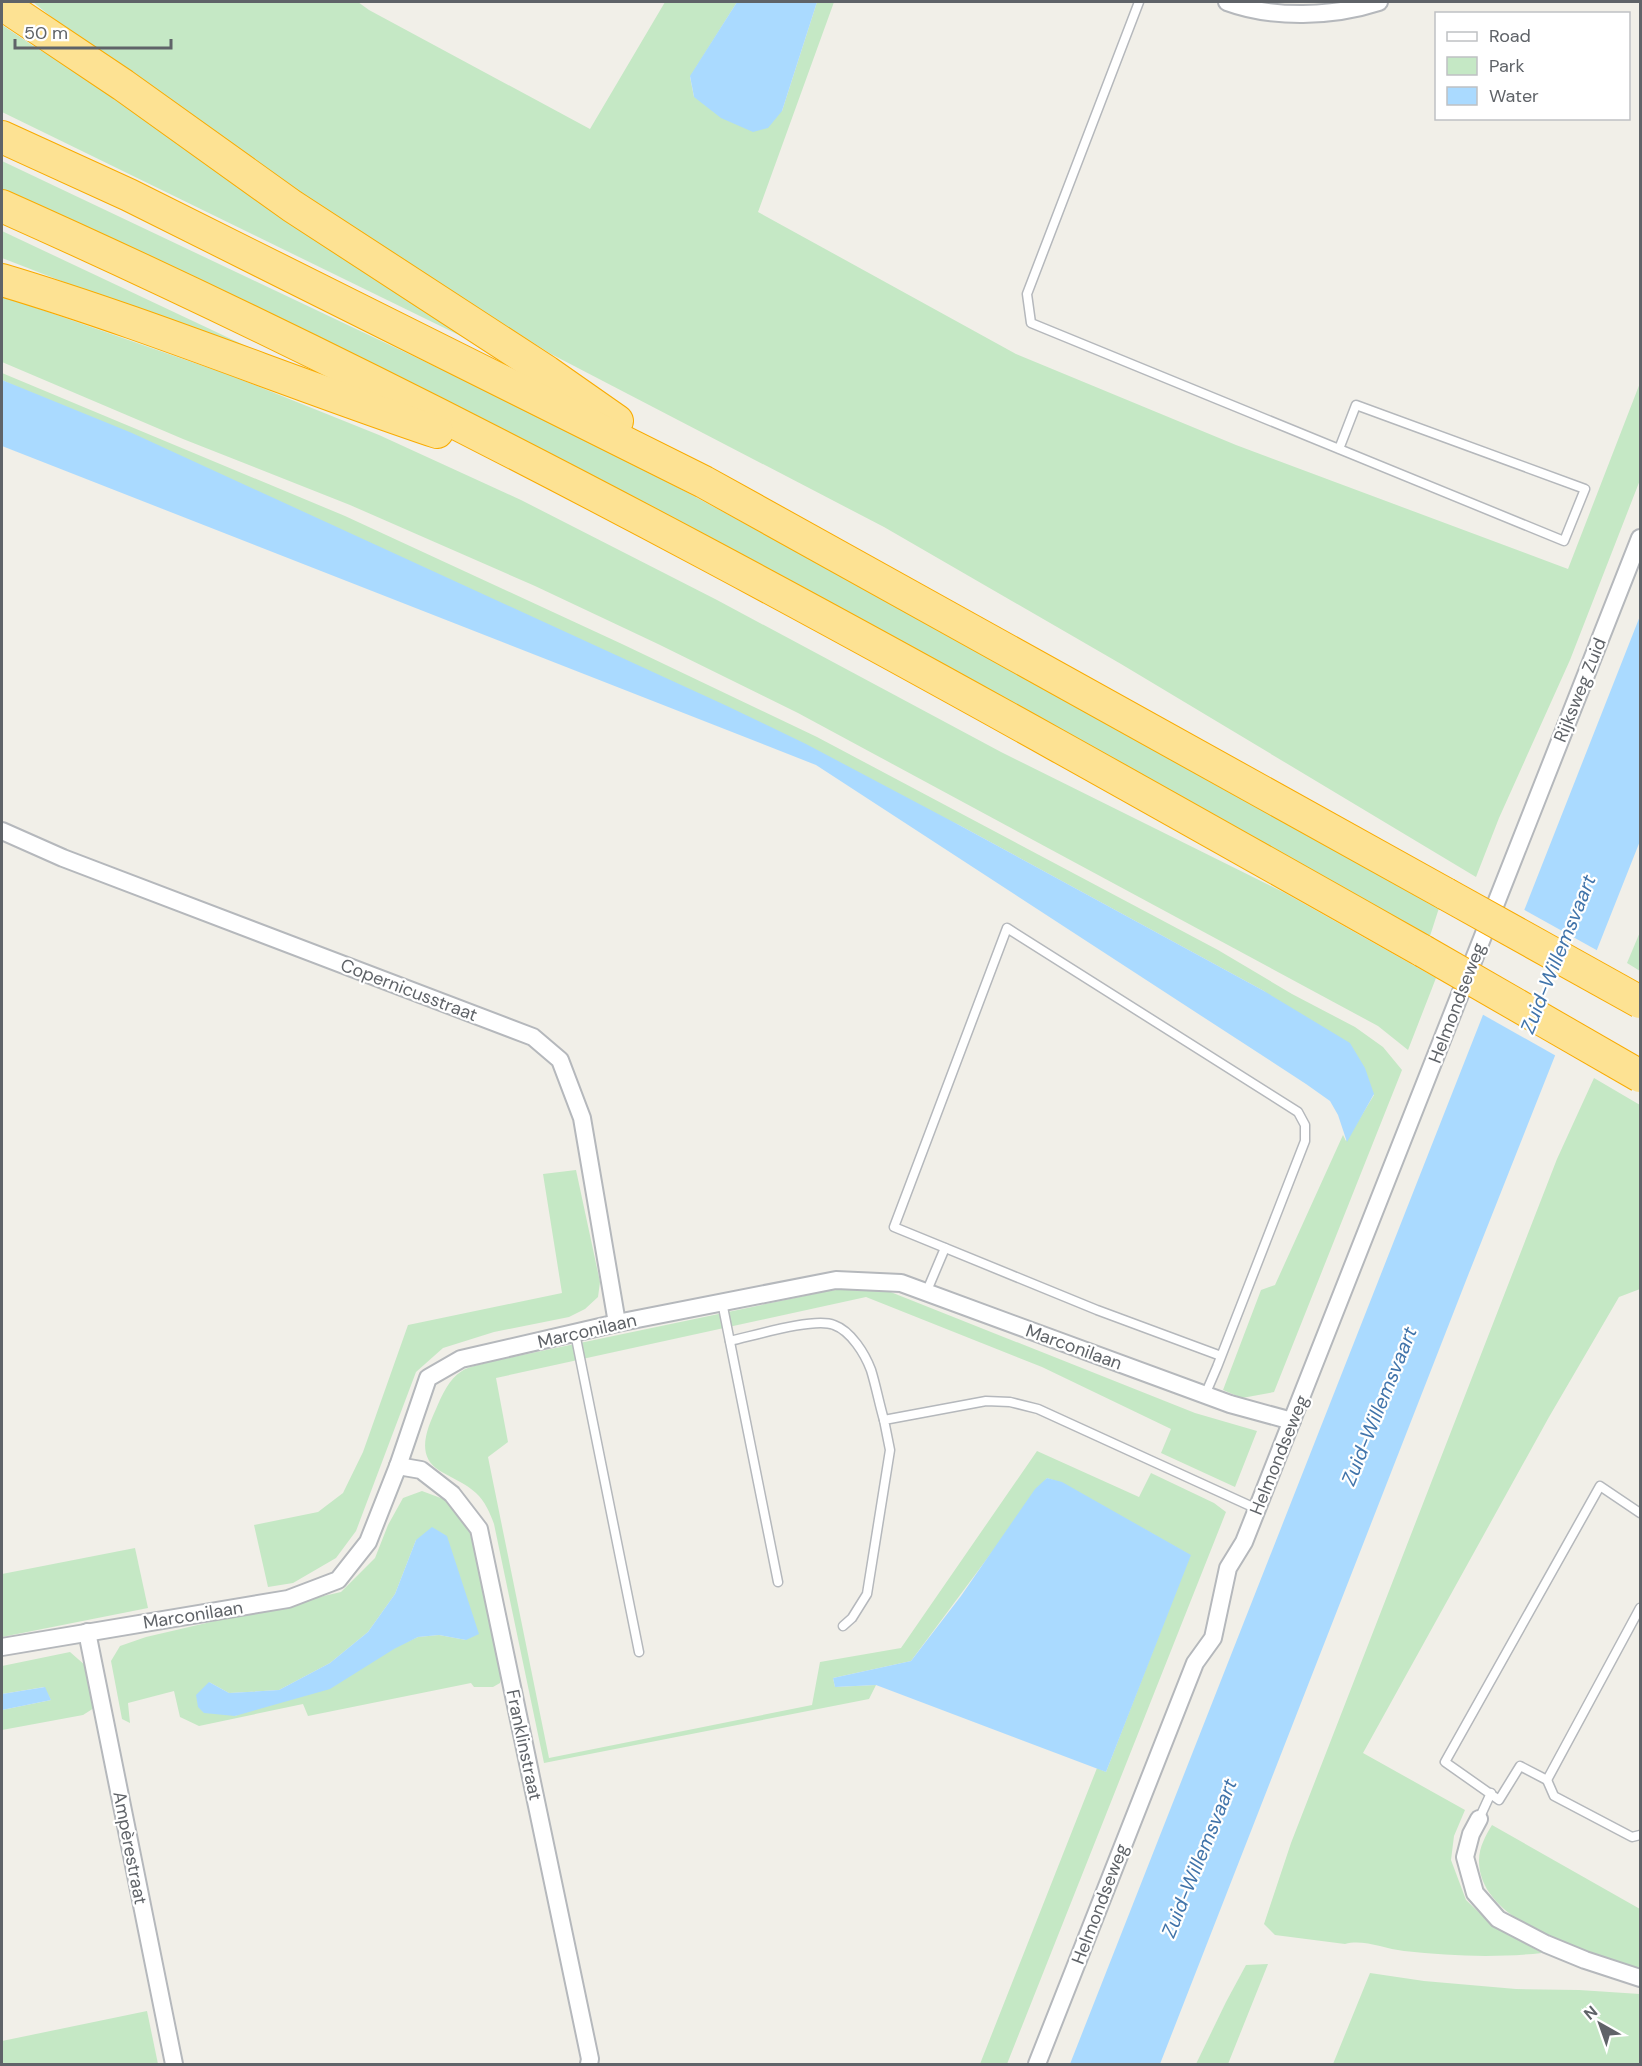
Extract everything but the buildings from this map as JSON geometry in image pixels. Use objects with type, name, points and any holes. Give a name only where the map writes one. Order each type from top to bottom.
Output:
[{"type":"highway","points":[[2,4],[123,85],[292,206],[547,372],[704,482]]},
{"type":"highway","points":[[2,137],[129,195],[704,482],[1641,1002]]},
{"type":"highway","points":[[2,206],[136,267],[430,410],[535,464],[891,653],[1641,1076]]},
{"type":"highway","points":[[2,279],[267,370],[353,404],[535,464]]},
{"type":"street","points":[[1227,2],[1246,9],[1314,15],[1379,2]]},
{"type":"street","name":"Rijksweg Zuid","points":[[1520,842],[1641,538]]},
{"type":"street","name":"Copernicusstraat","points":[[2,831],[63,858],[533,1037],[560,1059],[582,1118],[617,1323]]},
{"type":"street","name":"Helmondseweg","points":[[1037,2064],[1195,1663],[1213,1638],[1228,1568],[1244,1542],[1520,842]]},
{"type":"street","name":"Marconilaan","points":[[2,1647],[288,1599],[338,1580],[368,1542],[398,1467],[428,1378],[461,1359],[617,1323],[836,1280],[901,1283],[1230,1404],[1292,1421]]},
{"type":"street","name":"Franklinstraat","points":[[398,1467],[421,1470],[452,1494],[479,1529],[590,2059],[589,2064]]},
{"type":"street","name":"Ampèrestraat","points":[[87,1632],[174,2064]]},
{"type":"street","points":[[1479,1819],[1471,1834],[1465,1857],[1475,1893],[1498,1919],[1546,1944],[1585,1960],[1641,1978]]},
{"type":"lane","points":[[1139,2],[1027,294],[1031,323],[1564,542],[1585,489],[1356,405],[1339,449]]},
{"type":"lane","points":[[1206,1395],[1305,1142],[1305,1125],[1298,1112],[1007,928],[894,1227],[1097,1310],[1221,1356]]},
{"type":"lane","points":[[926,1293],[945,1248]]},
{"type":"lane","points":[[722,1302],[778,1582]]},
{"type":"lane","points":[[730,1341],[800,1325],[832,1323],[848,1334],[862,1352],[870,1369],[890,1450],[867,1594],[852,1618],[843,1626]]},
{"type":"lane","points":[[575,1333],[639,1652]]},
{"type":"lane","points":[[884,1419],[986,1401],[1010,1402],[1038,1409],[1257,1509]]},
{"type":"lane","points":[[1641,1513],[1600,1486],[1445,1762],[1499,1800],[1520,1767],[1547,1780],[1554,1796],[1632,1837],[1641,1835]]},
{"type":"lane","points":[[1547,1780],[1641,1608]]},
{"type":"lane","points":[[1479,1819],[1491,1793]]},
{"type":"green space","points":[[33,2],[358,2],[590,129],[665,2],[737,2],[690,77],[694,97],[782,111],[817,2],[834,2],[758,212],[1016,354],[1236,445],[1568,569],[1640,383],[1640,480],[1570,660],[1499,818],[1476,877],[1121,664],[884,527],[551,354],[422,273],[133,83]]},
{"type":"green space","points":[[2,25],[38,49],[133,103],[510,360],[2,112]]},
{"type":"green space","points":[[2,161],[588,439],[853,582],[1439,908],[1430,936],[1277,851],[297,329],[2,189]]},
{"type":"green space","points":[[2,231],[322,382],[2,258]]},
{"type":"green space","points":[[2,296],[232,376],[379,435],[521,500],[717,600],[1001,752],[1285,893],[1436,978],[1408,1050],[1378,1026],[798,713],[658,644],[535,586],[350,505],[183,439],[2,362]]},
{"type":"green space","points":[[2,373],[345,516],[817,737],[1218,950],[1292,994],[1355,1027],[1383,1047],[1402,1070],[1274,1392],[1242,1398],[1223,1390],[1261,1290],[1275,1285],[1343,1135],[1346,1141],[1374,1095],[1264,991],[959,825],[2,380]]},
{"type":"green space","points":[[1640,932],[1640,971],[1627,963]]},
{"type":"green space","points":[[1594,1078],[1640,1105],[1640,1289],[1619,1297],[1549,1417],[1363,1753],[1465,1810],[1454,1836],[1451,1860],[1466,1900],[1493,1926],[1542,1953],[1490,1956],[1438,1954],[1397,1950],[1367,1943],[1345,1944],[1275,1935],[1264,1924],[1291,1843],[1557,1159]]},
{"type":"green space","points":[[576,1170],[600,1282],[598,1297],[585,1309],[569,1317],[494,1332],[443,1348],[416,1372],[356,1531],[336,1558],[293,1583],[268,1587],[254,1525],[318,1512],[343,1493],[363,1452],[408,1325],[562,1293],[543,1174]]},
{"type":"green space","points":[[861,1287],[883,1289],[1195,1413],[1257,1431],[1235,1487],[1161,1453],[1171,1429],[1042,1367],[866,1297],[496,1378],[508,1442],[488,1457],[549,1758],[812,1705],[820,1662],[901,1648],[1037,1451],[1139,1497],[1151,1473],[1214,1503],[1226,1512],[1007,2064],[980,2064],[1097,1768],[1106,1772],[1190,1555],[1062,1483],[1047,1478],[911,1661],[833,1678],[835,1687],[876,1685],[869,1699],[544,1763],[494,1524],[487,1507],[479,1496],[432,1465],[425,1450],[429,1425],[443,1393],[453,1378],[468,1368],[828,1291]]},
{"type":"green space","points":[[422,1491],[446,1500],[467,1520],[502,1673],[500,1683],[493,1687],[474,1687],[471,1683],[308,1716],[303,1704],[199,1726],[180,1717],[174,1691],[128,1703],[130,1723],[122,1719],[111,1661],[120,1646],[146,1637],[341,1592],[375,1558],[388,1525],[403,1498]],"holes":[[[416,1540],[466,1640],[439,1635],[418,1637],[235,1716],[209,1682],[229,1693],[279,1690],[330,1663],[368,1632],[395,1594]]]},
{"type":"green space","points":[[135,1548],[148,1608],[2,1637],[2,1574]]},
{"type":"green space","points":[[70,1652],[86,1666],[94,1708],[83,1715],[2,1730],[2,1710],[51,1700],[44,1687],[2,1694],[2,1666]]},
{"type":"green space","points":[[1492,1825],[1640,1909],[1640,1970],[1594,1955],[1541,1933],[1517,1919],[1497,1902],[1484,1883],[1479,1860],[1485,1837]]},
{"type":"green space","points":[[1268,1964],[1228,2064],[1196,2064],[1246,1965]]},
{"type":"green space","points":[[1370,1973],[1424,1981],[1516,1989],[1640,1994],[1640,2064],[1333,2064]]},
{"type":"green space","points":[[147,2011],[158,2064],[2,2064],[2,2041]]},
{"type":"water","points":[[737,2],[817,2],[782,111],[768,128],[753,132],[721,118],[694,97],[690,76]]},
{"type":"water","points":[[2,380],[132,433],[806,744],[1264,991],[1350,1043],[1365,1068],[1374,1094],[1347,1142],[1338,1115],[1330,1101],[816,765],[2,446]]},
{"type":"water","name":"Zuid-Willemsvaart","points":[[1640,616],[1640,841],[1160,2064],[1070,2064]]},
{"type":"water","points":[[1047,1478],[1062,1482],[1191,1555],[1106,1772],[876,1685],[835,1687],[833,1678],[911,1661],[961,1596],[1035,1489]]},
{"type":"water","points":[[432,1527],[447,1536],[479,1634],[466,1640],[439,1635],[418,1637],[394,1649],[330,1689],[235,1716],[204,1713],[198,1707],[196,1695],[209,1682],[229,1693],[279,1690],[330,1663],[368,1632],[395,1594],[416,1540]]},
{"type":"water","points":[[45,1687],[51,1700],[2,1710],[2,1694]]},
{"type":"pier","points":[[1521,908],[1600,952],[1558,1057],[1480,1013]]}]
